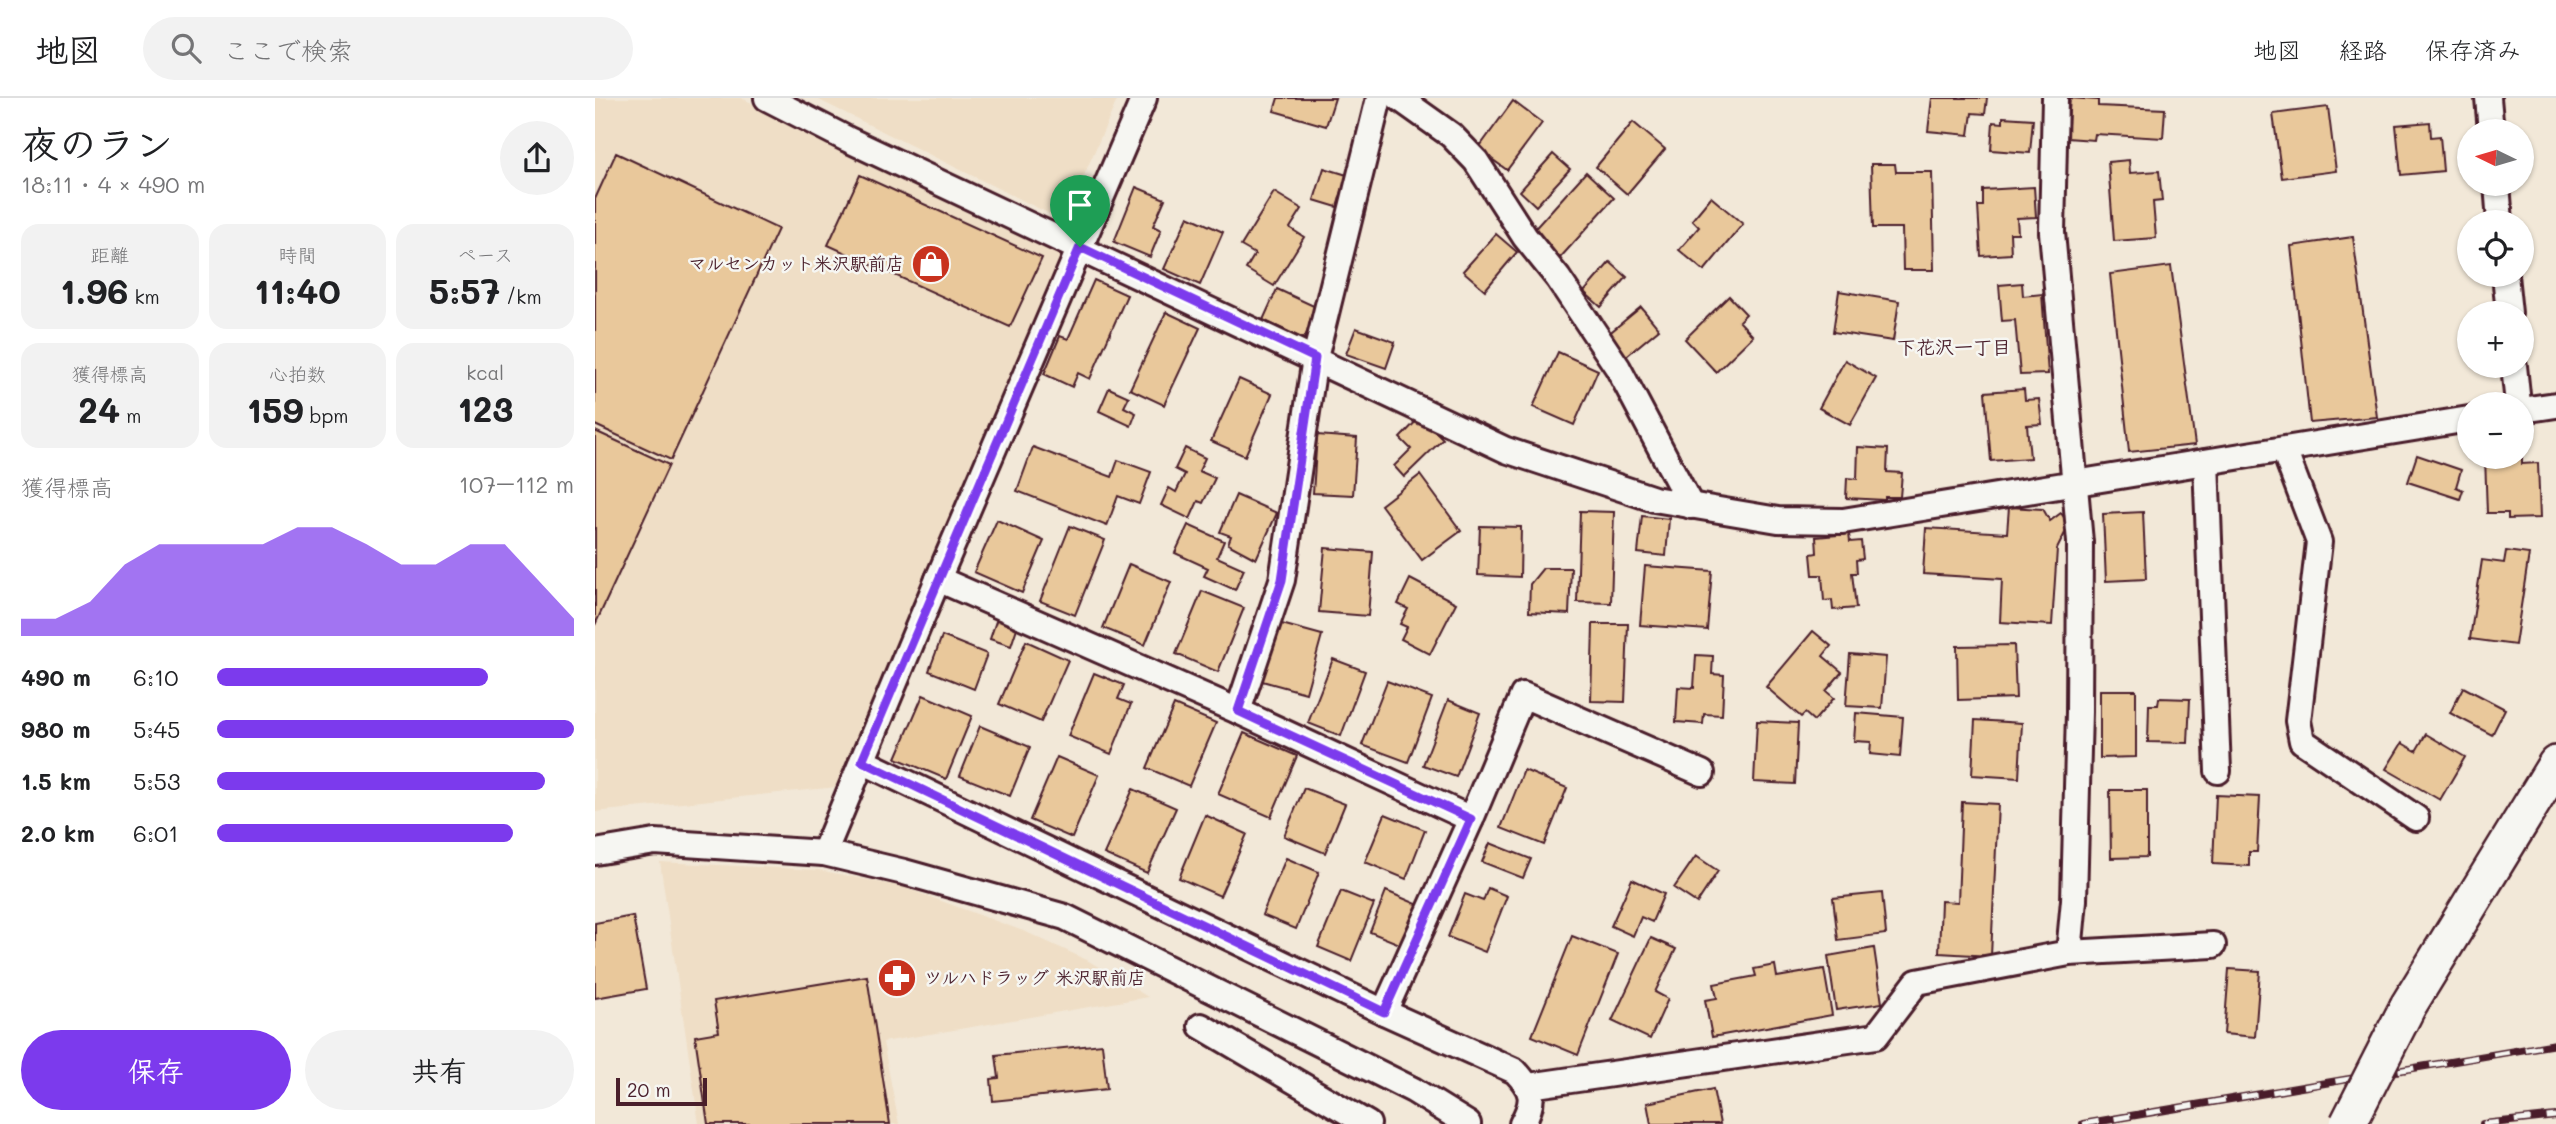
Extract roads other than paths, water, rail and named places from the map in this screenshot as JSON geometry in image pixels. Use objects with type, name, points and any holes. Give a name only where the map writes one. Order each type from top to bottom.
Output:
[{"type":"street","points":[[767,98],[1506,450],[1654,499],[1778,520],[1843,522],[2457,421]]},
{"type":"street","points":[[824,853],[1144,98]]},
{"type":"street","points":[[1238,711],[1282,580],[1315,358],[1379,98]]},
{"type":"street","points":[[1399,98],[1451,135],[1476,161],[1525,237],[1558,278],[1618,368],[1691,506]]},
{"type":"street","points":[[2055,98],[2052,232],[2080,542],[2074,900],[2069,953]]},
{"type":"street","points":[[2488,98],[2490,119]]},
{"type":"street","points":[[2534,408],[2556,405]]},
{"type":"street","points":[[2284,450],[2319,542],[2298,721],[2302,741],[2416,818]]},
{"type":"street","points":[[2206,462],[2218,771]]},
{"type":"street","points":[[938,579],[1238,711],[1471,819]]},
{"type":"street","points":[[1384,1012],[1471,819],[1523,695],[1702,773]]},
{"type":"street","points":[[862,761],[1384,1012],[1515,1071],[1529,1086],[1531,1107],[1522,1124]]},
{"type":"street","points":[[2348,1124],[2408,1006],[2556,764]]},
{"type":"street","points":[[595,852],[655,842],[824,853],[1066,917],[1413,1090],[1468,1124]]},
{"type":"street","points":[[1529,1086],[1876,1036],[1917,982],[2069,953],[2213,945]]},
{"type":"street","points":[[1201,1026],[1368,1124]]},
{"type":"railway","points":[[2083,1124],[2556,1044]]},
{"type":"railway","points":[[2483,1124],[2556,1116]]},
{"type":"place","name":"マルセンカット米沢駅前店","points":[[931,264]]},
{"type":"place","name":"ツルハドラッグ 米沢駅前店","points":[[897,978]]},
{"type":"district","name":"下花沢一丁目","points":[[1954,347]]}]
